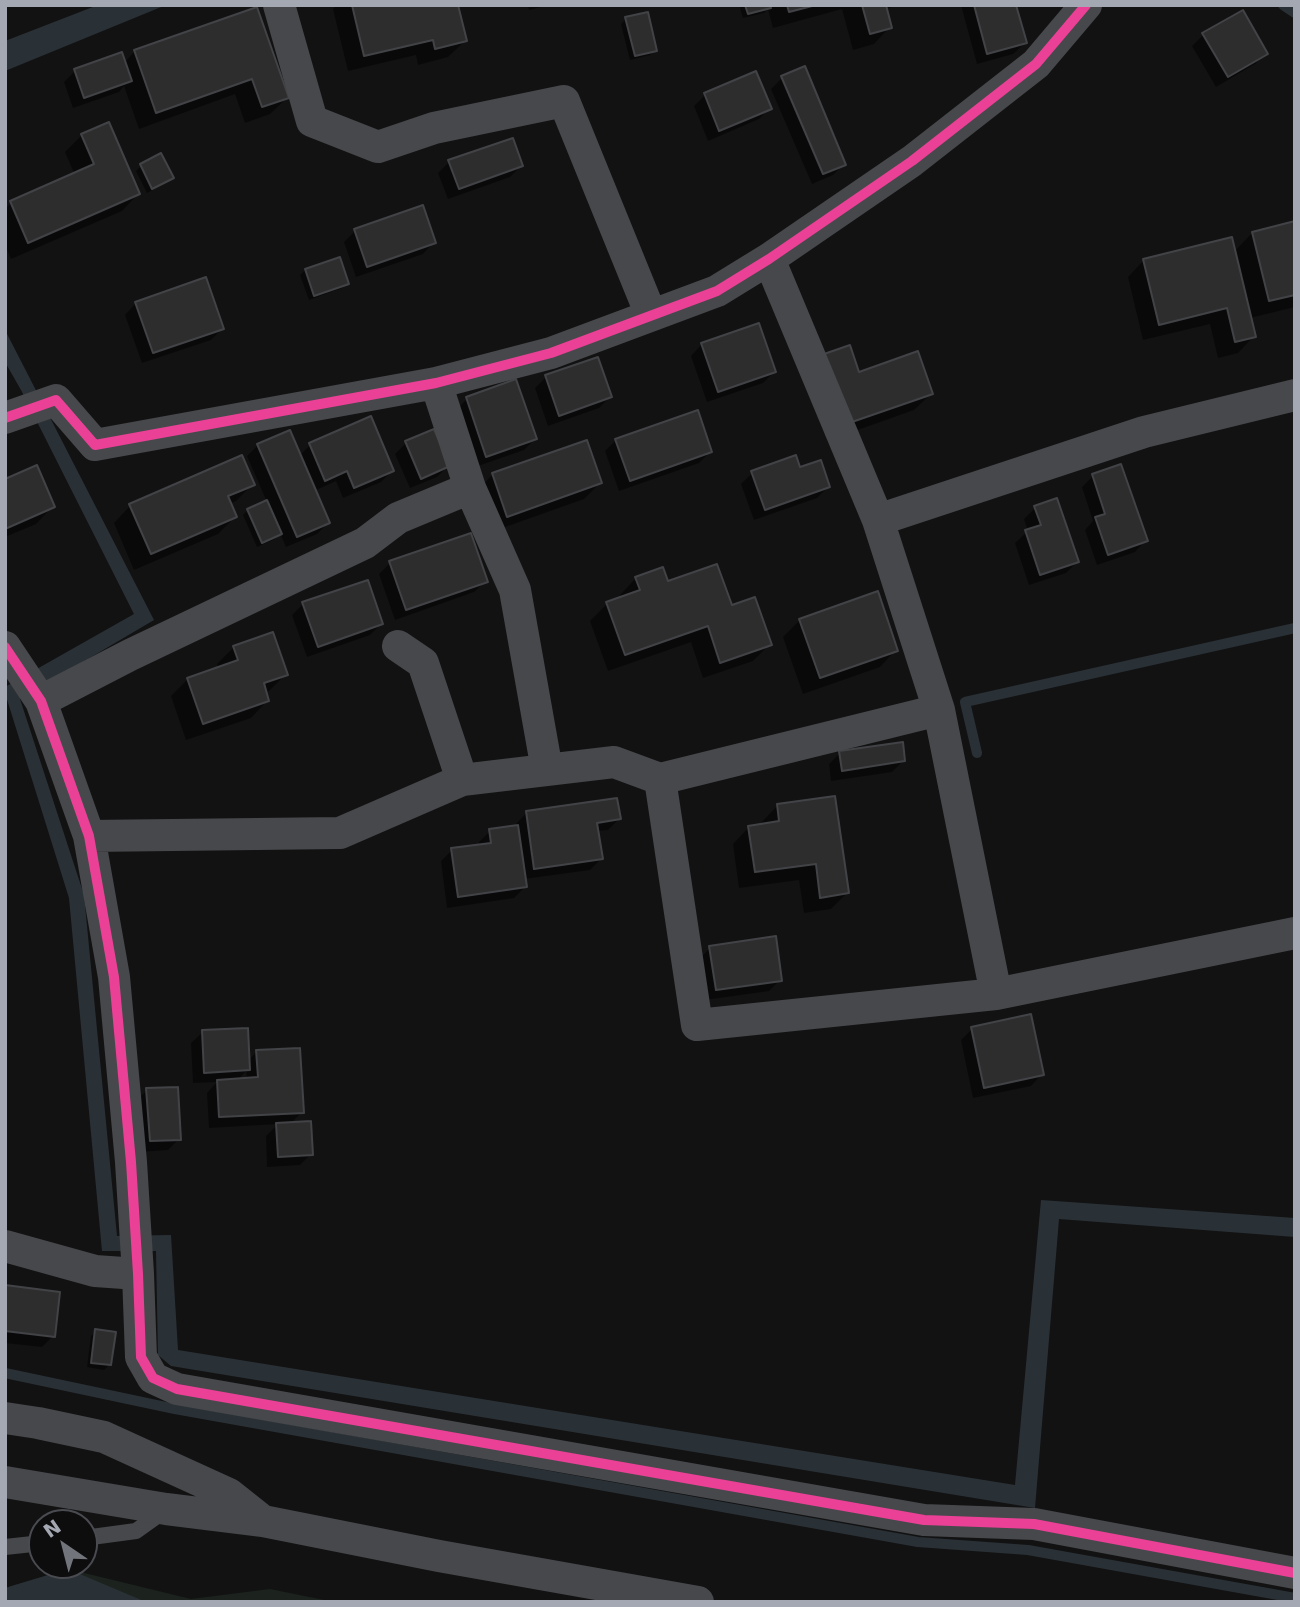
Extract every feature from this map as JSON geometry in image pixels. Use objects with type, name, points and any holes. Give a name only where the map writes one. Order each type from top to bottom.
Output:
[{"type":"street","points":[[279,5],[312,121],[378,147],[434,128],[564,101],[651,315]]},
{"type":"street","points":[[11,415],[56,400],[95,445],[436,383],[551,354],[717,291],[769,259],[912,161],[1036,64],[1086,5]]},
{"type":"street","points":[[769,259],[878,520],[939,710],[996,994]]},
{"type":"street","points":[[436,383],[470,488],[515,590],[547,770]]},
{"type":"street","points":[[878,520],[1144,432],[1295,396]]},
{"type":"street","points":[[41,701],[130,654],[365,543],[398,518],[470,488]]},
{"type":"street","points":[[398,646],[423,663],[462,780]]},
{"type":"street","points":[[13,659],[41,701],[89,836],[114,977],[130,1149],[141,1357],[153,1378],[177,1389],[924,1520],[1034,1524],[1295,1573]]},
{"type":"street","points":[[89,836],[340,833],[462,780],[614,762],[660,779],[939,710]]},
{"type":"street","points":[[660,779],[697,1025],[996,994],[1295,933]]},
{"type":"street","points":[[5,1246],[95,1271],[137,1254]]},
{"type":"street","points":[[5,1418],[104,1437],[229,1493],[263,1521]]},
{"type":"street","points":[[5,1482],[166,1509],[263,1521],[439,1556],[698,1602]]},
{"type":"lane","points":[[98,1536],[136,1531],[166,1509]]},
{"type":"lane","points":[[5,1547],[28,1544]]},
{"type":"shaded area","points":[[98,5],[166,5],[5,71],[5,41]]},
{"type":"shaded area","points":[[5,330],[154,620],[20,699],[84,895],[117,1236],[171,1235],[178,1350],[1015,1485],[1041,1200],[1295,1218],[1295,1237],[1059,1219],[1035,1508],[171,1366],[158,1355],[156,1251],[102,1251],[69,898],[5,693],[5,687],[134,614],[5,362]]},
{"type":"shaded area","points":[[98,1576],[191,1599],[270,1589],[334,1602],[5,1602],[5,1588],[35,1579],[98,1579]]},
{"type":"shaded area","points":[[35,1579],[92,1579],[146,1602],[5,1602],[5,1588]]},
{"type":"building","points":[[352,5],[458,5],[467,41],[435,49],[433,40],[364,56]]},
{"type":"building","points":[[745,5],[770,5],[771,8],[748,14]]},
{"type":"building","points":[[787,5],[816,5],[789,12]]},
{"type":"building","points":[[862,5],[886,5],[892,28],[870,34]]},
{"type":"building","points":[[974,5],[1016,5],[1027,43],[987,54]]},
{"type":"building","points":[[257,7],[289,98],[262,107],[252,79],[156,113],[134,50]]},
{"type":"building","points":[[1243,10],[1268,54],[1228,77],[1202,33]]},
{"type":"building","points":[[648,12],[657,51],[635,56],[625,17]]},
{"type":"building","points":[[122,52],[132,81],[84,98],[74,69]]},
{"type":"building","points":[[805,66],[846,165],[823,174],[781,76]]},
{"type":"building","points":[[756,71],[772,109],[719,131],[704,93]]},
{"type":"building","points":[[109,122],[140,194],[28,243],[10,201],[94,164],[81,134]]},
{"type":"building","points":[[513,138],[523,166],[459,189],[448,160]]},
{"type":"building","points":[[161,153],[174,178],[152,189],[140,164]]},
{"type":"building","points":[[423,205],[436,243],[367,267],[354,229]]},
{"type":"building","points":[[1295,221],[1295,295],[1269,301],[1252,232]]},
{"type":"building","points":[[1232,237],[1256,337],[1235,342],[1227,308],[1159,325],[1143,259]]},
{"type":"building","points":[[340,257],[349,284],[314,296],[305,269]]},
{"type":"building","points":[[206,277],[224,329],[153,353],[135,302]]},
{"type":"building","points":[[759,323],[776,372],[718,392],[701,343]]},
{"type":"building","points":[[850,345],[859,372],[918,351],[933,394],[849,423],[824,354]]},
{"type":"building","points":[[598,357],[612,397],[559,416],[545,375]]},
{"type":"building","points":[[516,379],[537,439],[486,457],[466,397]]},
{"type":"building","points":[[698,410],[712,452],[630,481],[615,439]]},
{"type":"building","points":[[371,416],[394,471],[354,488],[347,471],[325,481],[309,443]]},
{"type":"building","points":[[434,429],[450,466],[421,479],[405,441]]},
{"type":"building","points":[[290,430],[330,523],[297,537],[257,444]]},
{"type":"building","points":[[587,440],[602,483],[507,517],[492,473]]},
{"type":"building","points":[[242,455],[255,485],[228,496],[237,517],[151,554],[129,504]]},
{"type":"building","points":[[796,455],[800,467],[821,460],[830,487],[765,510],[751,471]]},
{"type":"building","points":[[1121,464],[1148,541],[1108,555],[1095,517],[1105,514],[1092,474]]},
{"type":"building","points":[[37,465],[55,507],[5,529],[5,479]]},
{"type":"building","points":[[1057,498],[1079,562],[1040,575],[1025,530],[1041,525],[1034,506]]},
{"type":"building","points":[[267,500],[282,534],[262,543],[247,509]]},
{"type":"building","points":[[471,533],[488,582],[406,610],[389,561]]},
{"type":"building","points":[[717,564],[732,605],[755,597],[772,645],[720,663],[708,626],[625,655],[606,602],[640,590],[635,577],[663,567],[668,581]]},
{"type":"building","points":[[368,580],[383,624],[318,647],[302,602]]},
{"type":"building","points":[[878,591],[898,651],[820,678],[799,619]]},
{"type":"building","points":[[273,632],[288,675],[264,683],[269,701],[203,724],[187,678],[238,660],[233,646]]},
{"type":"building","points":[[903,742],[905,761],[842,771],[839,751]]},
{"type":"building","points":[[835,796],[849,893],[820,898],[816,864],[755,872],[748,826],[779,821],[777,804]]},
{"type":"building","points":[[617,798],[621,819],[597,823],[603,859],[534,869],[526,811]]},
{"type":"building","points":[[518,825],[527,887],[458,897],[451,848],[491,843],[489,829]]},
{"type":"building","points":[[776,936],[782,981],[716,990],[709,946]]},
{"type":"building","points":[[1031,1014],[1044,1075],[984,1088],[971,1027]]},
{"type":"building","points":[[248,1028],[250,1070],[204,1073],[202,1030]]},
{"type":"building","points":[[300,1048],[304,1113],[219,1117],[217,1080],[258,1077],[256,1050]]},
{"type":"building","points":[[178,1087],[181,1140],[150,1141],[146,1088]]},
{"type":"building","points":[[311,1121],[313,1155],[278,1157],[276,1123]]},
{"type":"building","points":[[5,1285],[60,1292],[55,1337],[5,1331]]},
{"type":"building","points":[[95,1329],[116,1332],[111,1365],[91,1363]]},
{"type":"waterway","points":[[1283,5],[1295,13]]},
{"type":"waterway","points":[[977,753],[965,702],[1295,628]]},
{"type":"waterway","points":[[5,1373],[175,1409],[918,1542],[1028,1550],[1295,1598]]},
{"type":"cycle path","points":[[5,418],[56,400],[95,445],[436,383],[551,353],[717,291],[769,259],[912,161],[1036,64],[1086,5]]},
{"type":"cycle path","points":[[5,647],[41,701],[89,836],[114,977],[131,1162],[141,1357],[153,1378],[177,1389],[924,1520],[1034,1524],[1295,1573]]}]
